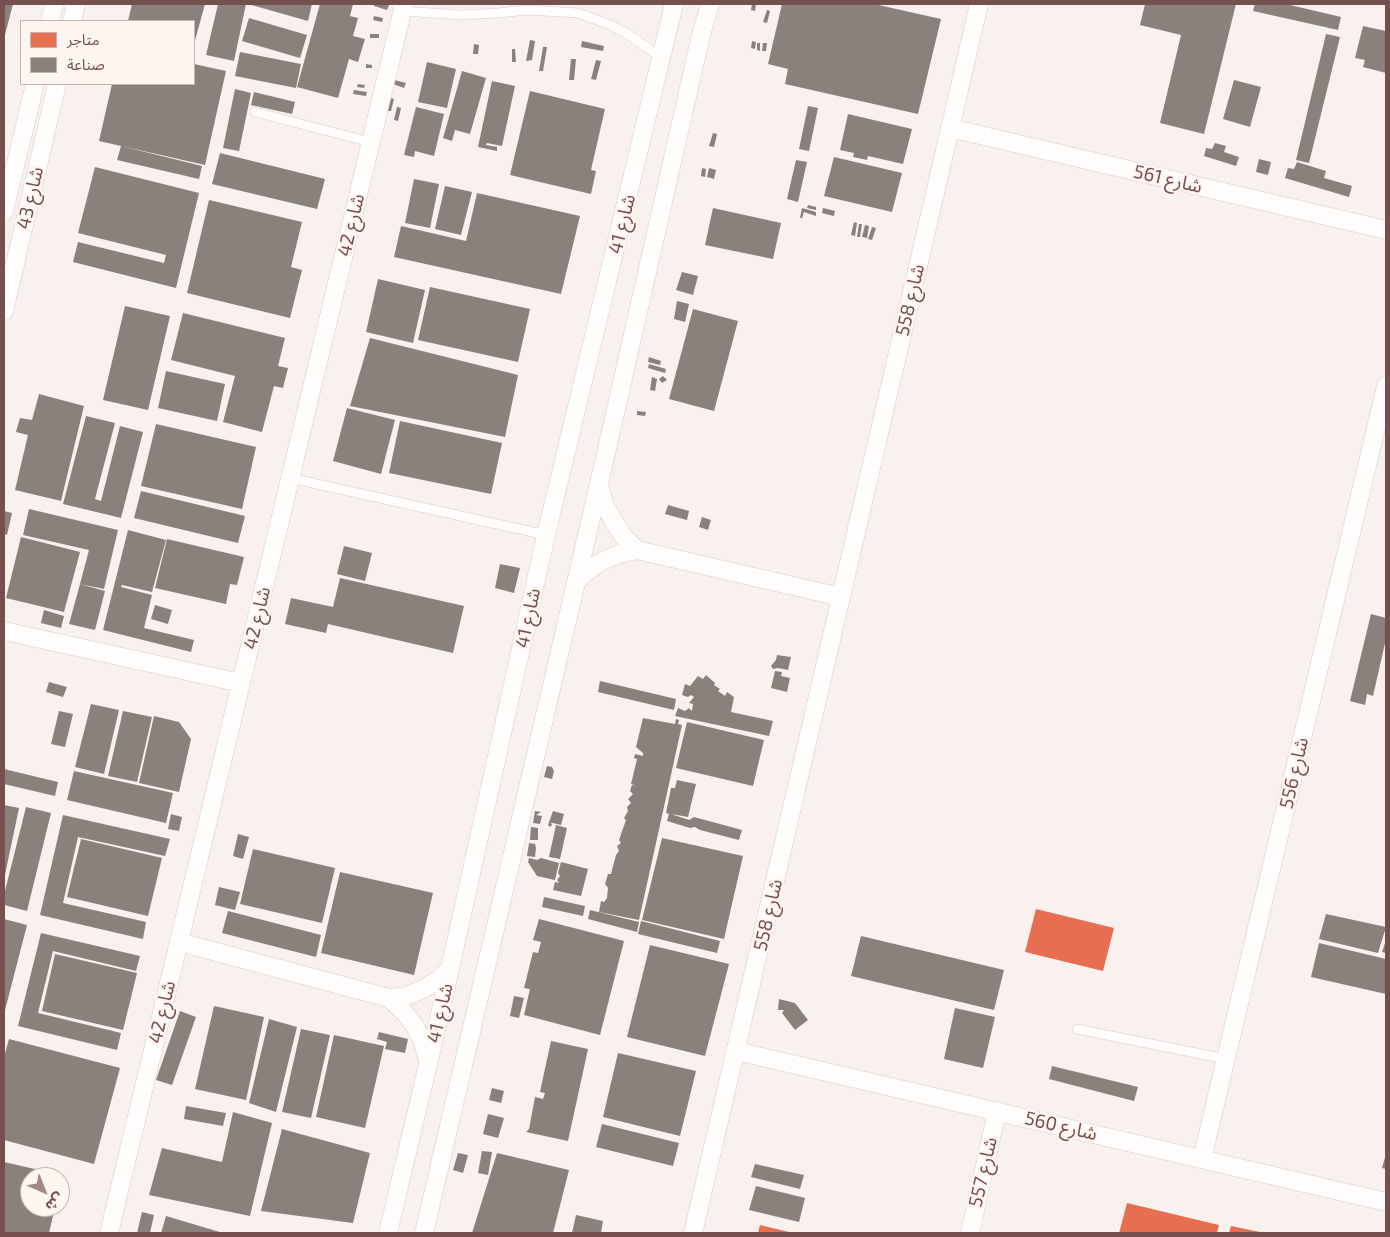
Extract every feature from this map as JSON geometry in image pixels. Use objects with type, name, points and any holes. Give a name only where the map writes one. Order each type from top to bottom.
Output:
[{"type":"street","points":[[50,20],[54,4]]},
{"type":"street","points":[[72,20],[76,4]]},
{"type":"street","name":"شارع 41","points":[[388,1233],[429,1061],[546,535],[674,4]]},
{"type":"street","name":"شارع 41","points":[[424,1233],[710,4]]},
{"type":"street","name":"شارع 558","points":[[693,1233],[979,4]]},
{"type":"street","name":"شارع 42","points":[[109,1233],[403,7]]},
{"type":"street","name":"شارع 43","points":[[4,212],[35,85]]},
{"type":"street","name":"شارع 43","points":[[4,311],[57,85]]},
{"type":"street","name":"شارع 561","points":[[950,128],[1386,230]]},
{"type":"street","name":"شارع 556","points":[[1202,1159],[1386,386]]},
{"type":"street","points":[[599,484],[604,503],[613,520],[623,536],[637,550]]},
{"type":"street","points":[[577,581],[604,560],[637,550],[841,597]]},
{"type":"street","points":[[4,631],[241,683]]},
{"type":"street","points":[[179,942],[389,998],[407,996],[423,989],[438,980],[450,968]]},
{"type":"street","points":[[389,998],[415,1026],[429,1061]]},
{"type":"street","name":"شارع 560","points":[[736,1051],[1386,1202]]},
{"type":"street","name":"شارع 557","points":[[970,1233],[997,1111]]},
{"type":"lane","points":[[403,7],[460,15],[498,14],[527,10],[578,13],[626,33],[662,58]]},
{"type":"lane","points":[[254,112],[370,142]]},
{"type":"lane","points":[[290,478],[546,535]]},
{"type":"lane","points":[[1076,1029],[1226,1059]]},
{"type":"building: متاجر","points":[[1036,909],[1114,928],[1103,971],[1025,952]]},
{"type":"building: متاجر","points":[[1127,1203],[1219,1225],[1217,1233],[1119,1233]]},
{"type":"building: متاجر","points":[[760,1225],[793,1233],[758,1233]]},
{"type":"building: متاجر","points":[[1231,1226],[1260,1232],[1260,1233],[1229,1233]]},
{"type":"building: صناعة","points":[[4,4],[13,4],[4,39]]},
{"type":"building: صناعة","points":[[132,4],[205,4],[195,40],[195,20],[128,20]]},
{"type":"building: صناعة","points":[[218,4],[246,4],[234,61],[206,55]]},
{"type":"building: صناعة","points":[[248,4],[312,4],[308,21]]},
{"type":"building: صناعة","points":[[320,4],[353,4],[350,16],[358,18],[353,36],[365,39],[358,62],[349,59],[338,98],[297,87]]},
{"type":"building: صناعة","points":[[374,4],[389,5],[387,10],[374,6]]},
{"type":"building: صناعة","points":[[752,4],[756,4],[755,11],[751,10]]},
{"type":"building: صناعة","points":[[782,4],[874,4],[941,19],[918,114],[785,84],[788,69],[768,64]]},
{"type":"building: صناعة","points":[[1145,4],[1236,4],[1204,134],[1160,123],[1181,35],[1140,25]]},
{"type":"building: صناعة","points":[[1255,4],[1286,4],[1341,17],[1338,30],[1253,11]]},
{"type":"building: صناعة","points":[[767,10],[770,11],[767,23],[763,22]]},
{"type":"building: صناعة","points":[[374,16],[383,18],[382,22],[373,20]]},
{"type":"building: صناعة","points":[[249,18],[307,35],[300,58],[242,41]]},
{"type":"building: صناعة","points":[[1363,26],[1386,31],[1386,73],[1363,67],[1365,60],[1355,58]]},
{"type":"building: صناعة","points":[[370,34],[379,34],[379,38],[370,38]]},
{"type":"building: صناعة","points":[[1326,34],[1340,37],[1309,163],[1296,160]]},
{"type":"building: صناعة","points":[[530,40],[535,41],[532,60],[526,61]]},
{"type":"building: صناعة","points":[[582,41],[604,46],[603,51],[581,47]]},
{"type":"building: صناعة","points":[[752,41],[756,42],[755,49],[751,48]]},
{"type":"building: صناعة","points":[[757,43],[760,43],[760,51],[757,50]]},
{"type":"building: صناعة","points":[[763,43],[767,43],[766,51],[762,51]]},
{"type":"building: صناعة","points":[[474,44],[479,45],[478,54],[473,54]]},
{"type":"building: صناعة","points":[[543,47],[547,47],[543,71],[539,71]]},
{"type":"building: صناعة","points":[[512,49],[515,49],[516,62],[512,62]]},
{"type":"building: صناعة","points":[[240,52],[301,64],[296,88],[235,76]]},
{"type":"building: صناعة","points":[[571,59],[576,59],[574,80],[569,80]]},
{"type":"building: صناعة","points":[[596,60],[601,61],[596,80],[591,79]]},
{"type":"building: صناعة","points":[[427,62],[456,69],[447,108],[418,102]]},
{"type":"building: صناعة","points":[[195,64],[226,71],[205,165],[99,141],[112,85],[195,85]]},
{"type":"building: صناعة","points":[[366,64],[372,65],[372,68],[366,68]]},
{"type":"building: صناعة","points":[[462,71],[486,78],[470,134],[455,130],[452,141],[443,138]]},
{"type":"building: صناعة","points":[[394,80],[406,83],[404,88],[393,84]]},
{"type":"building: صناعة","points":[[1234,80],[1261,87],[1250,127],[1223,119]]},
{"type":"building: صناعة","points":[[492,81],[515,86],[502,146],[487,143],[486,145],[497,147],[497,151],[478,147]]},
{"type":"building: صناعة","points":[[358,84],[365,85],[364,88],[357,87]]},
{"type":"building: صناعة","points":[[235,89],[251,93],[239,151],[223,148]]},
{"type":"building: صناعة","points":[[354,90],[367,92],[366,96],[353,94]]},
{"type":"building: صناعة","points":[[530,91],[605,109],[591,170],[596,171],[591,194],[510,175]]},
{"type":"building: صناعة","points":[[254,92],[295,102],[292,114],[251,105]]},
{"type":"building: صناعة","points":[[390,98],[394,99],[391,111],[387,111]]},
{"type":"building: صناعة","points":[[808,106],[818,108],[809,151],[799,149]]},
{"type":"building: صناعة","points":[[397,107],[401,108],[398,121],[394,120]]},
{"type":"building: صناعة","points":[[416,107],[444,114],[434,156],[415,151],[414,157],[404,155]]},
{"type":"building: صناعة","points":[[848,114],[912,129],[903,164],[868,156],[867,160],[853,157],[854,153],[840,150]]},
{"type":"building: صناعة","points":[[713,133],[717,134],[714,147],[709,146]]},
{"type":"building: صناعة","points":[[1215,143],[1226,146],[1224,152],[1239,157],[1236,166],[1204,156],[1206,148],[1212,149]]},
{"type":"building: صناعة","points":[[121,146],[202,166],[199,179],[117,160]]},
{"type":"building: صناعة","points":[[220,153],[325,179],[317,209],[212,184]]},
{"type":"building: صناعة","points":[[834,157],[902,173],[892,212],[824,196]]},
{"type":"building: صناعة","points":[[1259,159],[1271,162],[1268,175],[1256,172]]},
{"type":"building: صناعة","points":[[796,160],[807,162],[798,202],[787,199]]},
{"type":"building: صناعة","points":[[1297,162],[1326,171],[1324,178],[1352,186],[1349,197],[1285,178],[1288,168],[1294,169]]},
{"type":"building: صناعة","points":[[95,167],[199,193],[176,288],[73,262],[78,242],[164,263],[166,255],[78,233]]},
{"type":"building: صناعة","points":[[702,168],[706,169],[705,177],[701,176]]},
{"type":"building: صناعة","points":[[709,168],[716,170],[714,179],[707,177]]},
{"type":"building: صناعة","points":[[414,179],[439,184],[430,228],[405,223]]},
{"type":"building: صناعة","points":[[445,186],[472,192],[461,235],[435,229]]},
{"type":"building: صناعة","points":[[477,193],[580,216],[561,294],[394,257],[401,226],[466,241]]},
{"type":"building: صناعة","points":[[209,200],[302,222],[291,267],[302,270],[290,318],[187,293]]},
{"type":"building: صناعة","points":[[808,205],[816,207],[816,210],[807,208]]},
{"type":"building: صناعة","points":[[713,208],[781,223],[773,259],[705,245]]},
{"type":"building: صناعة","points":[[802,208],[816,212],[816,216],[804,212],[802,218],[800,218]]},
{"type":"building: صناعة","points":[[823,208],[835,211],[834,216],[822,213]]},
{"type":"building: صناعة","points":[[854,222],[857,223],[855,236],[851,235]]},
{"type":"building: صناعة","points":[[859,224],[862,224],[860,237],[857,237]]},
{"type":"building: صناعة","points":[[865,225],[869,226],[867,238],[862,237]]},
{"type":"building: صناعة","points":[[872,227],[876,228],[872,240],[868,239]]},
{"type":"building: صناعة","points":[[682,272],[698,276],[693,295],[676,290]]},
{"type":"building: صناعة","points":[[378,279],[425,290],[413,343],[366,332]]},
{"type":"building: صناعة","points":[[430,287],[530,309],[518,362],[418,340]]},
{"type":"building: صناعة","points":[[677,301],[689,304],[685,322],[674,319]]},
{"type":"building: صناعة","points":[[125,306],[170,316],[148,410],[103,400]]},
{"type":"building: صناعة","points":[[693,309],[738,321],[714,411],[669,399]]},
{"type":"building: صناعة","points":[[183,313],[285,338],[278,366],[288,368],[283,388],[274,386],[262,432],[223,422],[235,376],[171,360]]},
{"type":"building: صناعة","points":[[370,338],[518,375],[505,437],[350,406]]},
{"type":"building: صناعة","points":[[649,357],[661,361],[660,365],[648,362]]},
{"type":"building: صناعة","points":[[649,364],[666,369],[665,373],[648,368]]},
{"type":"building: صناعة","points":[[166,371],[225,384],[217,421],[158,408]]},
{"type":"building: صناعة","points":[[663,376],[667,380],[662,383],[659,379]]},
{"type":"building: صناعة","points":[[652,377],[657,379],[655,391],[650,390]]},
{"type":"building: صناعة","points":[[39,394],[84,406],[61,501],[15,490],[28,435],[16,432],[20,418],[32,420]]},
{"type":"building: صناعة","points":[[347,408],[395,420],[381,474],[333,461]]},
{"type":"building: صناعة","points":[[637,411],[646,412],[645,416],[637,415]]},
{"type":"building: صناعة","points":[[86,416],[115,423],[95,499],[101,501],[120,426],[143,432],[121,518],[63,504]]},
{"type":"building: صناعة","points":[[400,421],[502,443],[491,494],[389,473]]},
{"type":"building: صناعة","points":[[156,424],[256,447],[242,509],[141,486]]},
{"type":"building: صناعة","points":[[141,491],[245,516],[238,543],[134,518]]},
{"type":"building: صناعة","points":[[668,505],[689,511],[687,520],[665,514]]},
{"type":"building: صناعة","points":[[29,509],[118,530],[104,589],[80,584],[89,550],[23,535]]},
{"type":"building: صناعة","points":[[4,511],[12,513],[7,535],[4,534]]},
{"type":"building: صناعة","points":[[702,517],[711,520],[708,530],[699,527]]},
{"type":"building: صناعة","points":[[128,530],[166,540],[152,592],[122,585],[121,587],[152,595],[144,628],[194,640],[191,652],[103,630]]},
{"type":"building: صناعة","points":[[21,537],[80,552],[64,612],[6,598]]},
{"type":"building: صناعة","points":[[167,539],[244,557],[237,585],[230,584],[226,604],[155,588]]},
{"type":"building: صناعة","points":[[344,546],[372,553],[365,581],[337,574]]},
{"type":"building: صناعة","points":[[500,564],[520,568],[514,593],[495,588]]},
{"type":"building: صناعة","points":[[340,578],[464,606],[453,653],[328,624],[326,633],[285,624],[291,598],[333,607]]},
{"type":"building: صناعة","points":[[80,584],[105,591],[95,630],[69,624]]},
{"type":"building: صناعة","points":[[155,605],[172,610],[168,624],[151,619]]},
{"type":"building: صناعة","points":[[44,610],[64,616],[61,628],[41,623]]},
{"type":"building: صناعة","points":[[1371,614],[1386,618],[1386,639],[1373,696],[1367,694],[1365,705],[1350,701]]},
{"type":"building: صناعة","points":[[777,655],[791,657],[788,670],[773,669],[771,666],[776,660]]},
{"type":"building: صناعة","points":[[775,671],[782,672],[781,676],[790,678],[787,692],[771,688]]},
{"type":"building: صناعة","points":[[706,675],[720,689],[718,691],[725,696],[727,692],[734,697],[731,712],[773,721],[769,736],[675,716],[678,708],[685,711],[689,708],[692,711],[693,704],[689,703],[694,697],[682,695],[685,684],[690,686],[698,676],[703,679]]},
{"type":"building: صناعة","points":[[600,681],[676,699],[674,710],[598,692]]},
{"type":"building: صناعة","points":[[49,682],[67,687],[63,697],[46,692]]},
{"type":"building: صناعة","points":[[91,704],[119,710],[104,774],[75,767]]},
{"type":"building: صناعة","points":[[59,711],[73,714],[65,747],[51,744]]},
{"type":"building: صناعة","points":[[123,711],[152,717],[137,782],[108,776]]},
{"type":"building: صناعة","points":[[154,716],[179,722],[191,739],[179,792],[139,783]]},
{"type":"building: صناعة","points":[[643,718],[675,724],[676,719],[679,720],[678,724],[682,725],[639,920],[599,912],[601,901],[604,902],[607,898],[608,888],[605,884],[608,874],[611,874],[616,855],[619,851],[617,846],[621,843],[619,840],[626,820],[624,818],[628,811],[627,807],[631,803],[628,799],[633,794],[630,791],[632,785],[637,786],[631,784],[637,759],[634,758],[635,754],[643,756],[643,753],[636,747]]},
{"type":"building: صناعة","points":[[687,722],[764,740],[753,786],[676,768]]},
{"type":"building: صناعة","points":[[547,766],[552,767],[554,771],[552,779],[544,777]]},
{"type":"building: صناعة","points":[[4,769],[58,782],[55,796],[4,784]]},
{"type":"building: صناعة","points":[[74,771],[173,793],[166,823],[67,800]]},
{"type":"building: صناعة","points":[[677,780],[696,784],[688,817],[671,814],[689,820],[694,817],[742,830],[739,840],[667,821],[669,814],[666,813],[671,788],[675,788]]},
{"type":"building: صناعة","points":[[4,805],[19,808],[5,875],[4,875]]},
{"type":"building: صناعة","points":[[26,807],[51,813],[27,911],[4,905],[4,895]]},
{"type":"building: صناعة","points":[[535,811],[541,812],[536,815],[542,816],[540,824],[533,823]]},
{"type":"building: صناعة","points":[[553,811],[564,814],[561,825],[551,823],[550,827],[548,825]]},
{"type":"building: صناعة","points":[[171,814],[182,817],[179,831],[168,829]]},
{"type":"building: صناعة","points":[[63,815],[170,839],[165,856],[78,837],[63,903],[146,922],[143,939],[40,915]]},
{"type":"building: صناعة","points":[[556,825],[567,828],[560,859],[549,857]]},
{"type":"building: صناعة","points":[[531,827],[538,828],[538,840],[530,840]]},
{"type":"building: صناعة","points":[[238,834],[249,837],[243,859],[233,856]]},
{"type":"building: صناعة","points":[[662,838],[743,856],[724,939],[642,920]]},
{"type":"building: صناعة","points":[[81,839],[162,858],[148,916],[67,897]]},
{"type":"building: صناعة","points":[[529,843],[535,844],[535,857],[527,856]]},
{"type":"building: صناعة","points":[[253,849],[335,868],[322,923],[240,904]]},
{"type":"building: صناعة","points":[[529,858],[537,860],[541,858],[559,863],[555,880],[537,876],[528,862]]},
{"type":"building: صناعة","points":[[561,862],[588,869],[581,896],[553,890],[555,882],[559,883],[557,880],[560,876],[558,873]]},
{"type":"building: صناعة","points":[[340,872],[433,893],[414,975],[321,953]]},
{"type":"building: صناعة","points":[[219,887],[240,892],[235,910],[215,905]]},
{"type":"building: صناعة","points":[[544,897],[585,906],[583,916],[542,907]]},
{"type":"building: صناعة","points":[[590,910],[639,922],[637,932],[588,919]]},
{"type":"building: صناعة","points":[[228,911],[321,935],[316,957],[222,933]]},
{"type":"building: صناعة","points":[[1326,914],[1386,927],[1378,953],[1319,939]]},
{"type":"building: صناعة","points":[[4,919],[27,925],[4,1014]]},
{"type":"building: صناعة","points":[[539,919],[624,941],[600,1035],[524,1015],[530,989],[524,988],[533,952],[538,953],[541,942],[533,940]]},
{"type":"building: صناعة","points":[[641,921],[720,941],[717,953],[638,934]]},
{"type":"building: صناعة","points":[[41,933],[140,956],[136,971],[53,951],[38,1013],[121,1033],[117,1050],[18,1026]]},
{"type":"building: صناعة","points":[[861,936],[1004,970],[994,1010],[851,976]]},
{"type":"building: صناعة","points":[[1386,940],[1386,953],[1382,952]]},
{"type":"building: صناعة","points":[[1319,943],[1386,959],[1386,994],[1311,977]]},
{"type":"building: صناعة","points":[[650,945],[729,964],[705,1056],[627,1037]]},
{"type":"building: صناعة","points":[[55,954],[137,973],[123,1030],[42,1011]]},
{"type":"building: صناعة","points":[[514,996],[524,998],[519,1018],[510,1016]]},
{"type":"building: صناعة","points":[[779,999],[795,1003],[808,1020],[795,1030],[782,1013],[784,1010],[778,1010]]},
{"type":"building: صناعة","points":[[214,1006],[264,1017],[246,1100],[195,1089]]},
{"type":"building: صناعة","points":[[955,1008],[995,1017],[983,1068],[944,1059]]},
{"type":"building: صناعة","points":[[180,1011],[196,1017],[172,1085],[156,1080]]},
{"type":"building: صناعة","points":[[269,1019],[297,1027],[276,1112],[249,1103]]},
{"type":"building: صناعة","points":[[301,1029],[330,1035],[311,1118],[282,1112]]},
{"type":"building: صناعة","points":[[379,1032],[408,1039],[405,1053],[385,1049],[387,1042],[377,1039]]},
{"type":"building: صناعة","points":[[334,1035],[384,1046],[365,1128],[316,1117]]},
{"type":"building: صناعة","points":[[9,1039],[120,1068],[94,1164],[4,1140],[4,1057]]},
{"type":"building: صناعة","points":[[551,1041],[588,1049],[568,1141],[526,1132],[529,1129],[535,1097],[543,1099],[545,1093],[540,1092]]},
{"type":"building: صناعة","points":[[618,1053],[696,1071],[680,1136],[603,1117]]},
{"type":"building: صناعة","points":[[1052,1066],[1138,1087],[1134,1101],[1049,1079]]},
{"type":"building: صناعة","points":[[492,1088],[504,1091],[501,1103],[489,1100]]},
{"type":"building: صناعة","points":[[186,1106],[226,1113],[223,1126],[184,1119]]},
{"type":"building: صناعة","points":[[233,1112],[272,1123],[250,1216],[149,1195],[162,1148],[222,1162]]},
{"type":"building: صناعة","points":[[488,1114],[504,1118],[498,1138],[483,1134]]},
{"type":"building: صناعة","points":[[602,1124],[679,1143],[673,1166],[596,1147]]},
{"type":"building: صناعة","points":[[282,1129],[370,1153],[353,1223],[261,1211]]},
{"type":"building: صناعة","points":[[482,1151],[492,1152],[488,1175],[478,1173]]},
{"type":"building: صناعة","points":[[458,1153],[468,1155],[463,1173],[453,1170]]},
{"type":"building: صناعة","points":[[497,1153],[569,1170],[553,1233],[472,1233]]},
{"type":"building: صناعة","points":[[1386,1154],[1386,1169],[1382,1168]]},
{"type":"building: صناعة","points":[[4,1162],[26,1167],[20,1167],[20,1217],[53,1217],[49,1233],[4,1233]]},
{"type":"building: صناعة","points":[[755,1164],[804,1175],[800,1189],[751,1177]]},
{"type":"building: صناعة","points":[[756,1186],[805,1198],[799,1222],[749,1210]]},
{"type":"building: صناعة","points":[[142,1212],[154,1215],[150,1233],[137,1233]]},
{"type":"building: صناعة","points":[[576,1215],[603,1221],[601,1233],[572,1233]]},
{"type":"building: صناعة","points":[[166,1216],[223,1233],[161,1233]]}]
